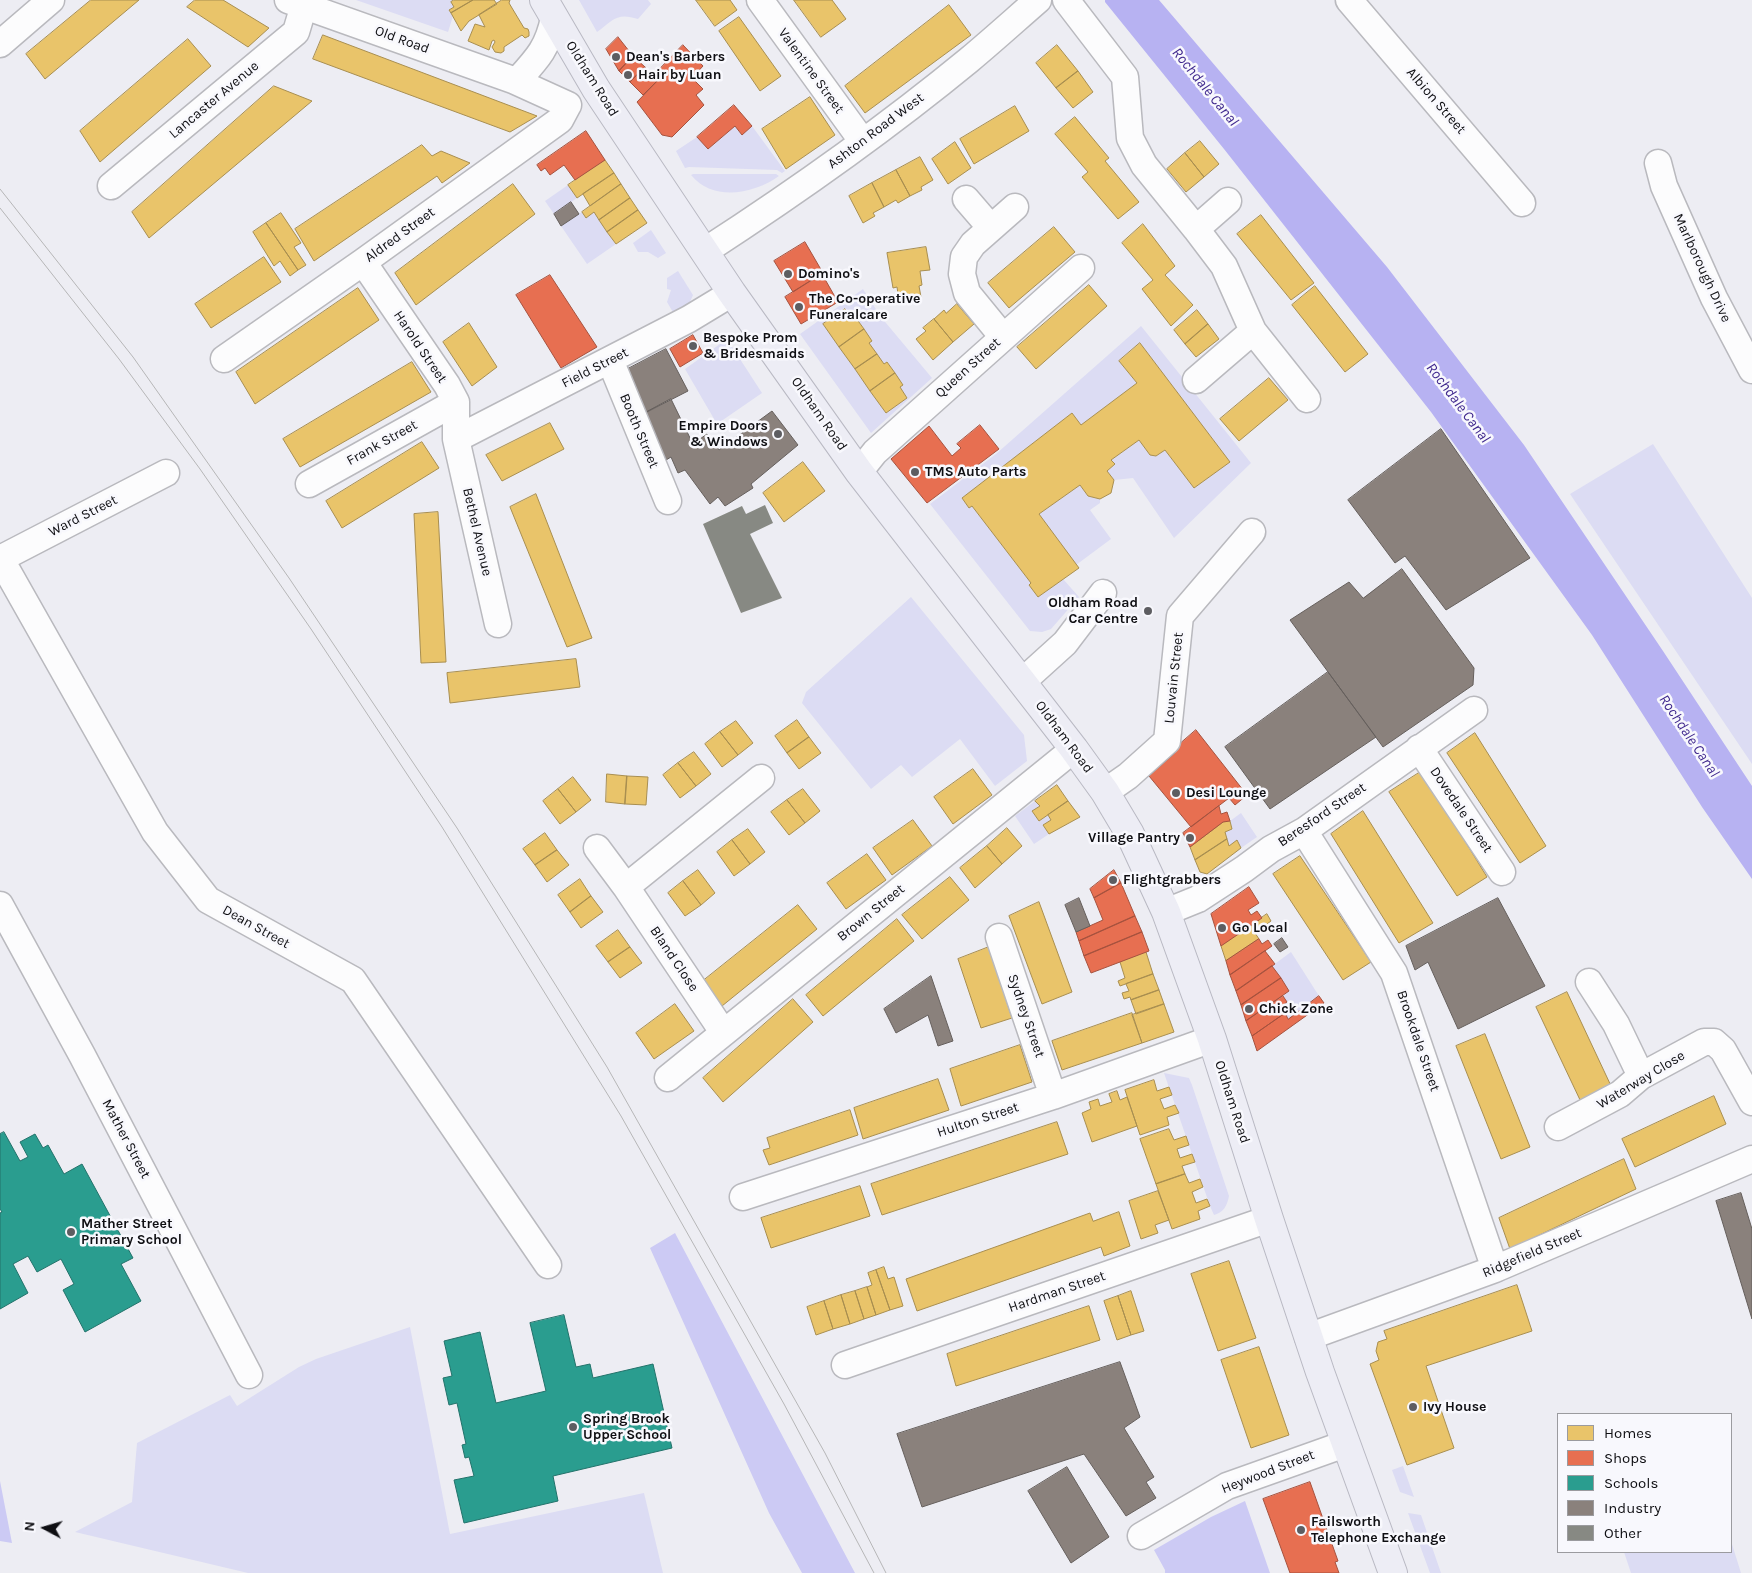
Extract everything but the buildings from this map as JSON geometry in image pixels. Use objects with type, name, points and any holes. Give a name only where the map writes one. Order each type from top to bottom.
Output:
[{"type":"highway","name":"Oldham Road","points":[[549,9],[596,89],[732,292],[859,472],[1074,749],[1105,792],[1130,834],[1166,912],[1212,1039],[1308,1337],[1393,1573]]},
{"type":"street","points":[[0,44],[51,0]]},
{"type":"street","name":"Valentine Street","points":[[760,0],[863,142]]},
{"type":"street","name":"Ashton Road West","points":[[705,251],[765,212],[863,142],[969,60],[1038,0]]},
{"type":"street","points":[[1066,0],[1125,77],[1130,138],[1144,165],[1224,266],[1253,331],[1307,399]]},
{"type":"street","name":"Albion Street","points":[[1349,0],[1522,203]]},
{"type":"street","name":"Old Road","points":[[296,3],[517,81],[568,105]]},
{"type":"street","name":"Lancaster Avenue","points":[[111,186],[296,32],[296,3]]},
{"type":"street","points":[[517,81],[542,52],[552,30],[549,9]]},
{"type":"street","points":[[568,105],[596,89]]},
{"type":"street","name":"Aldred Street","points":[[224,359],[363,262],[560,120],[568,105]]},
{"type":"street","name":"Marlborough Drive","points":[[1658,163],[1664,186],[1714,298],[1752,370]]},
{"type":"street","points":[[966,199],[991,228]]},
{"type":"street","points":[[1196,229],[1228,201]]},
{"type":"street","points":[[1003,337],[967,293],[962,274],[964,257],[973,244],[1016,207]]},
{"type":"street","name":"Harold Street","points":[[363,262],[456,402]]},
{"type":"street","name":"Queen Street","points":[[859,472],[875,452],[1081,268]]},
{"type":"street","name":"Field Street","points":[[456,440],[689,319],[732,292]]},
{"type":"street","points":[[1196,380],[1253,331]]},
{"type":"street","name":"Booth Street","points":[[610,360],[668,501]]},
{"type":"street","points":[[456,402],[456,440]]},
{"type":"street","name":"Frank Street","points":[[309,484],[456,402]]},
{"type":"street","name":"Bethel Avenue","points":[[456,440],[498,624]]},
{"type":"street","name":"Ward Street","points":[[0,559],[166,473]]},
{"type":"street","name":"Louvain Street","points":[[1105,792],[1128,776],[1167,741],[1180,616],[1252,532]]},
{"type":"street","name":"Dean Street","points":[[0,559],[160,840],[208,900],[353,980],[548,1265]]},
{"type":"street","points":[[1023,681],[1065,643],[1103,593]]},
{"type":"street","name":"Beresford Street","points":[[1166,912],[1198,899],[1271,849],[1304,831],[1474,710]]},
{"type":"street","name":"Dovedale Street","points":[[1419,748],[1502,872]]},
{"type":"street","name":"Brown Street","points":[[668,1078],[1074,749]]},
{"type":"street","points":[[626,887],[761,778]]},
{"type":"street","name":"Brookdale Street","points":[[1304,831],[1394,973],[1496,1269]]},
{"type":"street","name":"Bland Close","points":[[597,848],[626,887],[723,1032]]},
{"type":"street","name":"Mather Street","points":[[0,905],[82,1055],[249,1374]]},
{"type":"street","name":"Sydney Street","points":[[999,937],[1054,1096]]},
{"type":"street","points":[[1589,982],[1616,1024],[1641,1076]]},
{"type":"street","name":"Hulton Street","points":[[743,1197],[1054,1096],[1212,1039]]},
{"type":"street","name":"Waterway Close","points":[[1558,1127],[1620,1094],[1641,1076],[1704,1042],[1714,1042],[1723,1050],[1752,1102]]},
{"type":"street","name":"Ridgefield Street","points":[[1308,1337],[1496,1269],[1752,1159]]},
{"type":"street","name":"Hardman Street","points":[[846,1365],[1269,1218]]},
{"type":"street","name":"Heywood Street","points":[[1141,1536],[1227,1486],[1345,1444]]},
{"type":"shaded area","points":[[356,0],[454,0],[454,7],[449,10],[453,16],[448,32]]},
{"type":"shaded area","points":[[579,0],[648,0],[651,4],[638,19],[625,16],[616,18],[597,32]]},
{"type":"shaded area","points":[[735,126],[742,135],[752,126],[785,171],[782,173],[777,170],[685,168],[676,151],[697,137],[709,149]]},
{"type":"shaded area","points":[[776,174],[779,176],[746,191],[722,192],[700,184],[691,175]]},
{"type":"shaded area","points":[[568,185],[577,198],[554,214],[545,201]]},
{"type":"shaded area","points":[[582,212],[586,218],[594,212],[616,244],[587,264],[561,226]]},
{"type":"shaded area","points":[[651,230],[666,253],[658,258],[648,252],[638,252],[633,243]]},
{"type":"shaded area","points":[[678,271],[693,295],[689,304],[674,314],[667,302],[671,290],[667,289],[667,278]]},
{"type":"shaded area","points":[[863,289],[881,317],[932,378],[871,433],[800,334]],"holes":[[[845,309],[853,320],[856,318],[872,340],[869,343],[884,364],[887,362],[903,384],[900,387],[907,398],[886,413],[824,325]]]},
{"type":"shaded area","points":[[1141,326],[1251,463],[1174,538],[1133,478],[1114,480],[1107,471],[1115,464],[1111,460],[1139,440],[1150,455],[1156,456],[1165,450],[1194,488],[1230,462],[1140,343],[1119,361],[1137,383],[1081,425],[1072,413],[962,498],[969,508],[972,506],[1031,583],[1029,585],[1038,597],[1063,579],[1079,597],[1051,629],[1042,632],[1030,631],[930,504],[996,454]]},
{"type":"shaded area","points":[[727,339],[762,393],[717,424],[685,369]]},
{"type":"shaded area","points":[[1653,444],[1752,598],[1752,764],[1570,494]]},
{"type":"shaded area","points":[[1080,485],[1088,496],[1100,499],[1100,503],[1090,510],[1111,539],[1076,565],[1039,514]]},
{"type":"shaded area","points":[[911,597],[1024,735],[1027,761],[995,786],[960,739],[912,777],[901,765],[871,789],[802,703],[806,692]]},
{"type":"shaded area","points":[[1035,801],[1040,806],[1032,812],[1039,821],[1048,815],[1051,820],[1043,825],[1049,834],[1034,844],[1015,816]]},
{"type":"shaded area","points":[[1241,813],[1257,837],[1241,848],[1237,841],[1229,846],[1225,832],[1232,829],[1230,821]]},
{"type":"shaded area","points":[[1291,952],[1319,996],[1288,1019],[1280,1007],[1287,1002],[1283,996],[1289,991],[1272,966]]},
{"type":"shaded area","points":[[1164,1073],[1189,1078],[1192,1085],[1229,1196],[1224,1208],[1214,1215],[1210,1206]]},
{"type":"shaded area","points":[[675,1233],[855,1573],[802,1573],[769,1513],[650,1248]]},
{"type":"shaded area","points":[[410,1327],[450,1534],[644,1493],[663,1573],[248,1573],[75,1532],[132,1502],[137,1443],[230,1395],[237,1406],[299,1367],[316,1359]]},
{"type":"shaded area","points":[[1403,1466],[1414,1497],[1400,1492],[1392,1470]]},
{"type":"shaded area","points":[[0,1481],[12,1543],[0,1541]]},
{"type":"shaded area","points":[[1245,1501],[1270,1573],[1165,1573],[1154,1550],[1211,1517]]},
{"type":"shaded area","points":[[1408,1513],[1421,1515],[1441,1573],[1430,1573]]},
{"type":"shaded area","points":[[1732,1544],[1741,1573],[1631,1573],[1624,1553],[1732,1553]]},
{"type":"water","name":"Rochdale Canal","points":[[1105,0],[1159,0],[1387,267],[1524,445],[1752,786],[1752,879],[1702,807],[1592,635],[1431,412]]},
{"type":"tram line","points":[[0,189],[133,357],[289,578],[457,828],[607,1067],[825,1453],[886,1573]]},
{"type":"tram line","points":[[0,208],[119,359],[200,469],[311,629],[442,827],[621,1116],[784,1404],[874,1573]]},
{"type":"place","name":"Dean's Barbers","points":[[616,57]]},
{"type":"place","name":"Hair by Luan","points":[[628,75]]},
{"type":"place","name":"Domino's","points":[[788,274]]},
{"type":"place","name":"The Co-operative Funeralcare","points":[[799,307]]},
{"type":"place","name":"Bespoke Prom & Bridesmaids","points":[[693,346]]},
{"type":"place","name":"Empire Doors & Windows","points":[[778,434]]},
{"type":"place","name":"TMS Auto Parts","points":[[915,472]]},
{"type":"place","name":"Oldham Road Car Centre","points":[[1148,611]]},
{"type":"place","name":"Desi Lounge","points":[[1176,793]]},
{"type":"place","name":"Village Pantry","points":[[1190,838]]},
{"type":"place","name":"Flightgrabbers","points":[[1113,880]]},
{"type":"place","name":"Go Local","points":[[1222,928]]},
{"type":"place","name":"Chick Zone","points":[[1249,1009]]},
{"type":"place","name":"Mather Street Primary School","points":[[71,1232]]},
{"type":"place","name":"Ivy House","points":[[1413,1407]]},
{"type":"place","name":"Spring Brook Upper School","points":[[573,1427]]},
{"type":"place","name":"Failsworth Telephone Exchange","points":[[1301,1530]]}]
